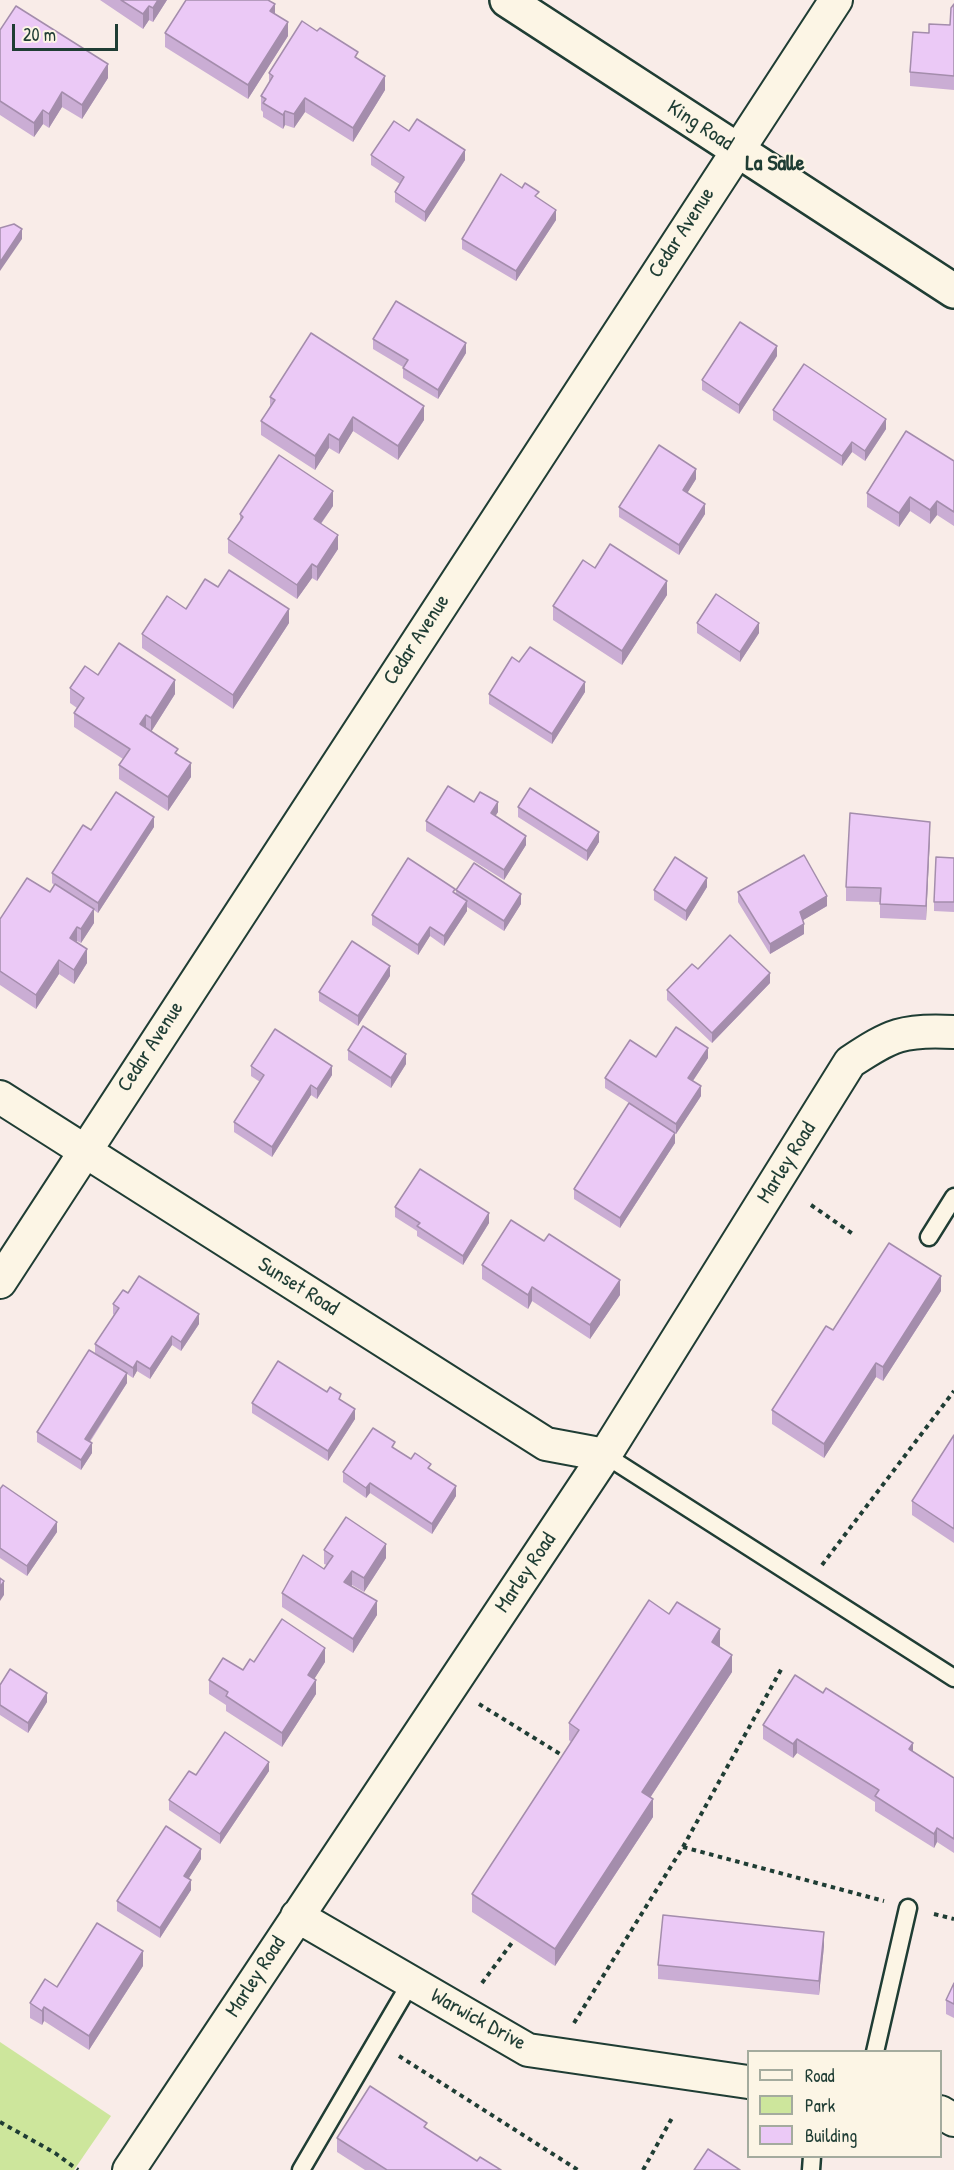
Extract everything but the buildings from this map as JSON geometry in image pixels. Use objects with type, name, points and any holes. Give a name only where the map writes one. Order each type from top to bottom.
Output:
[{"type":"main road","name":"King Road","points":[[507,0],[954,291]]},
{"type":"street","name":"Cedar Avenue","points":[[0,1282],[83,1151],[836,0]]},
{"type":"street","name":"Marley Road","points":[[129,2170],[605,1455],[850,1062],[887,1038],[924,1030],[954,1032]]},
{"type":"street","name":"Sunset Road","points":[[0,1097],[546,1444],[605,1455]]},
{"type":"street","name":"Warwick Drive","points":[[297,1916],[528,2050],[747,2082]]},
{"type":"lane","points":[[929,1238],[954,1197]]},
{"type":"lane","points":[[605,1455],[954,1678]]},
{"type":"lane","points":[[875,2050],[908,1908]]},
{"type":"lane","points":[[301,2170],[411,1982]]},
{"type":"path","points":[[811,1205],[853,1234]]},
{"type":"path","points":[[807,1584],[954,1391]]},
{"type":"path","points":[[555,2054],[683,1847],[783,1666]]},
{"type":"path","points":[[450,1686],[570,1761]]},
{"type":"path","points":[[683,1847],[954,1919]]},
{"type":"path","points":[[481,1984],[514,1940]]},
{"type":"path","points":[[376,2041],[578,2170]]},
{"type":"path","points":[[643,2170],[672,2118]]},
{"type":"path","points":[[0,2122],[55,2153],[78,2170]]},
{"type":"green space","points":[[0,2042],[111,2116],[74,2170],[0,2170]]},
{"type":"district","name":"La Salle","points":[[775,164]]}]
